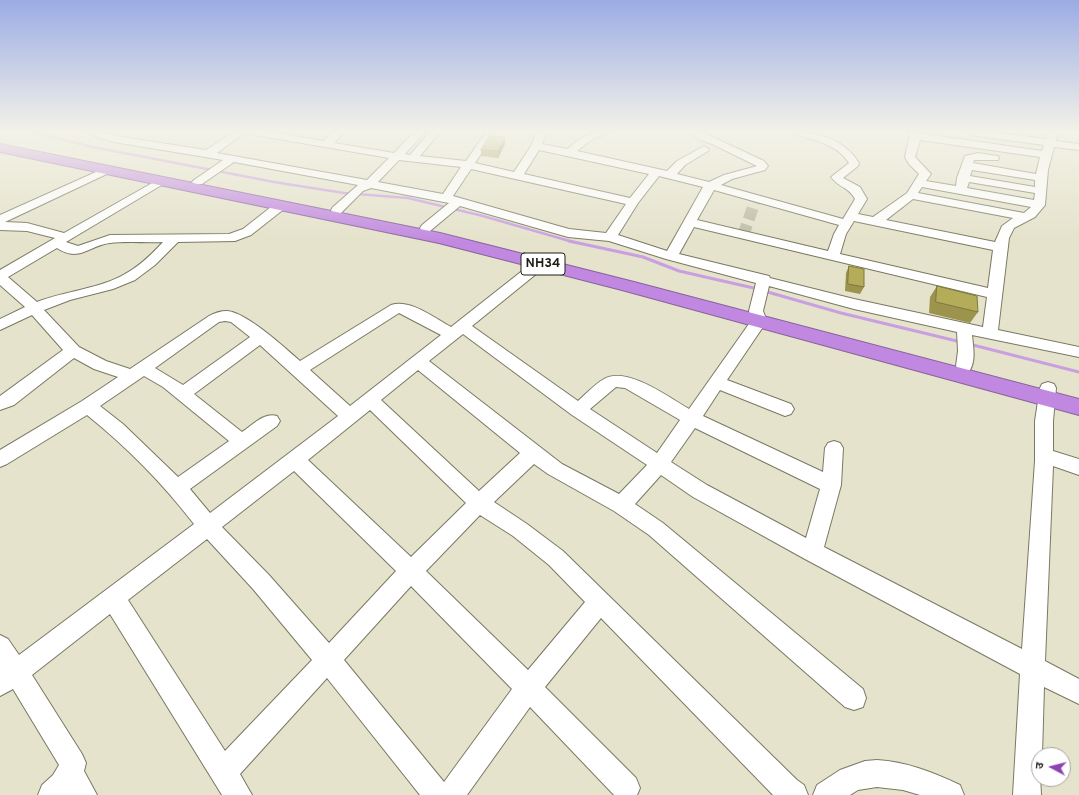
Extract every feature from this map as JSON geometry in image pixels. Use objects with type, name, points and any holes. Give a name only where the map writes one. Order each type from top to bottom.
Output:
[{"type":"highway","name":"NH34","points":[[103,169],[440,238],[541,263],[760,300],[1047,393],[1079,407]]},
{"type":"highway","name":"NH34","points":[[171,169],[208,175],[483,241],[760,300],[965,346],[1047,393],[1079,396]]},
{"type":"street","points":[[208,175],[216,169]]},
{"type":"street","points":[[283,169],[364,185],[568,233],[610,237],[671,256],[760,300],[854,304],[965,346],[990,334],[1079,352]]},
{"type":"street","points":[[342,206],[379,169]]},
{"type":"street","points":[[426,228],[449,205],[467,169]]},
{"type":"street","points":[[487,169],[633,202]]},
{"type":"street","points":[[517,176],[521,169]]},
{"type":"street","points":[[643,169],[847,219],[876,221],[1000,247]]},
{"type":"street","points":[[669,176],[676,169]]},
{"type":"street","points":[[671,256],[710,186],[728,177],[757,169]]},
{"type":"street","points":[[833,256],[840,234],[847,219],[861,199],[856,189],[840,181],[837,177],[848,169]]},
{"type":"street","points":[[876,221],[911,195],[924,174],[922,169]]},
{"type":"street","points":[[961,191],[965,169]]},
{"type":"street","points":[[990,334],[1000,247],[1004,232],[1008,225],[1033,213],[1039,205],[1042,197],[1041,191],[1044,169]]},
{"type":"street","points":[[0,220],[107,170]]},
{"type":"street","points":[[610,237],[633,202],[656,172]]},
{"type":"street","points":[[963,178],[1041,191]]},
{"type":"street","points":[[161,181],[0,277],[15,290],[73,351],[100,365],[137,372],[154,373],[184,394],[242,442]]},
{"type":"street","points":[[918,183],[1039,205]]},
{"type":"street","points":[[911,195],[1024,217]]},
{"type":"street","points":[[0,226],[28,227],[61,240],[66,248],[77,250],[101,240],[110,239],[222,239],[239,236],[247,232],[280,206]]},
{"type":"street","points":[[689,222],[994,294]]},
{"type":"street","points":[[0,325],[33,309],[66,297],[122,281],[139,271],[155,258],[174,238]]},
{"type":"street","points":[[8,679],[295,460],[541,263]]},
{"type":"street","points":[[621,505],[659,465],[716,382],[760,300]]},
{"type":"street","points":[[298,370],[396,308],[400,307],[457,330],[659,465],[726,506],[1079,692]]},
{"type":"street","points":[[0,459],[88,406],[214,319],[221,316],[235,318],[260,336],[283,354],[298,370],[350,416]]},
{"type":"street","points":[[184,394],[260,336]]},
{"type":"street","points":[[0,404],[8,400],[73,351]]},
{"type":"street","points":[[418,362],[555,469],[621,505],[656,529],[854,698]]},
{"type":"street","points":[[578,410],[610,383],[622,381],[628,382],[691,418],[831,485]]},
{"type":"street","points":[[716,382],[785,409]]},
{"type":"street","points":[[1027,795],[1032,668],[1044,456],[1044,421],[1047,393]]},
{"type":"street","points":[[370,400],[479,503],[520,530],[556,558],[787,790],[794,795]]},
{"type":"street","points":[[88,406],[117,430],[178,488],[209,527],[261,582],[328,660],[437,795]]},
{"type":"street","points":[[178,488],[271,421]]},
{"type":"street","points":[[812,552],[831,485],[834,448]]},
{"type":"street","points":[[223,773],[411,571],[532,452]]},
{"type":"street","points":[[1044,456],[1079,467]]},
{"type":"street","points":[[295,460],[529,687],[626,788]]},
{"type":"street","points":[[114,599],[238,795]]},
{"type":"street","points":[[451,795],[529,687],[600,601]]},
{"type":"street","points":[[0,647],[8,679],[73,763],[77,785],[63,786],[52,795]]},
{"type":"street","points":[[827,795],[852,778],[869,774],[893,775],[920,781],[950,795]]},
{"type":"building","points":[[849,266],[864,269],[864,287],[848,284]]},
{"type":"building","points":[[937,286],[977,296],[978,312],[936,302]]},
{"type":"waterway","points":[[207,169],[274,182],[344,193],[408,198],[483,216],[571,241]]},
{"type":"waterway","points":[[571,241],[643,257],[679,271],[758,289]]},
{"type":"waterway","points":[[764,291],[841,313],[961,342]]},
{"type":"waterway","points":[[969,344],[1079,372]]},
{"type":"tunnel","points":[[743,236],[756,198]]}]
